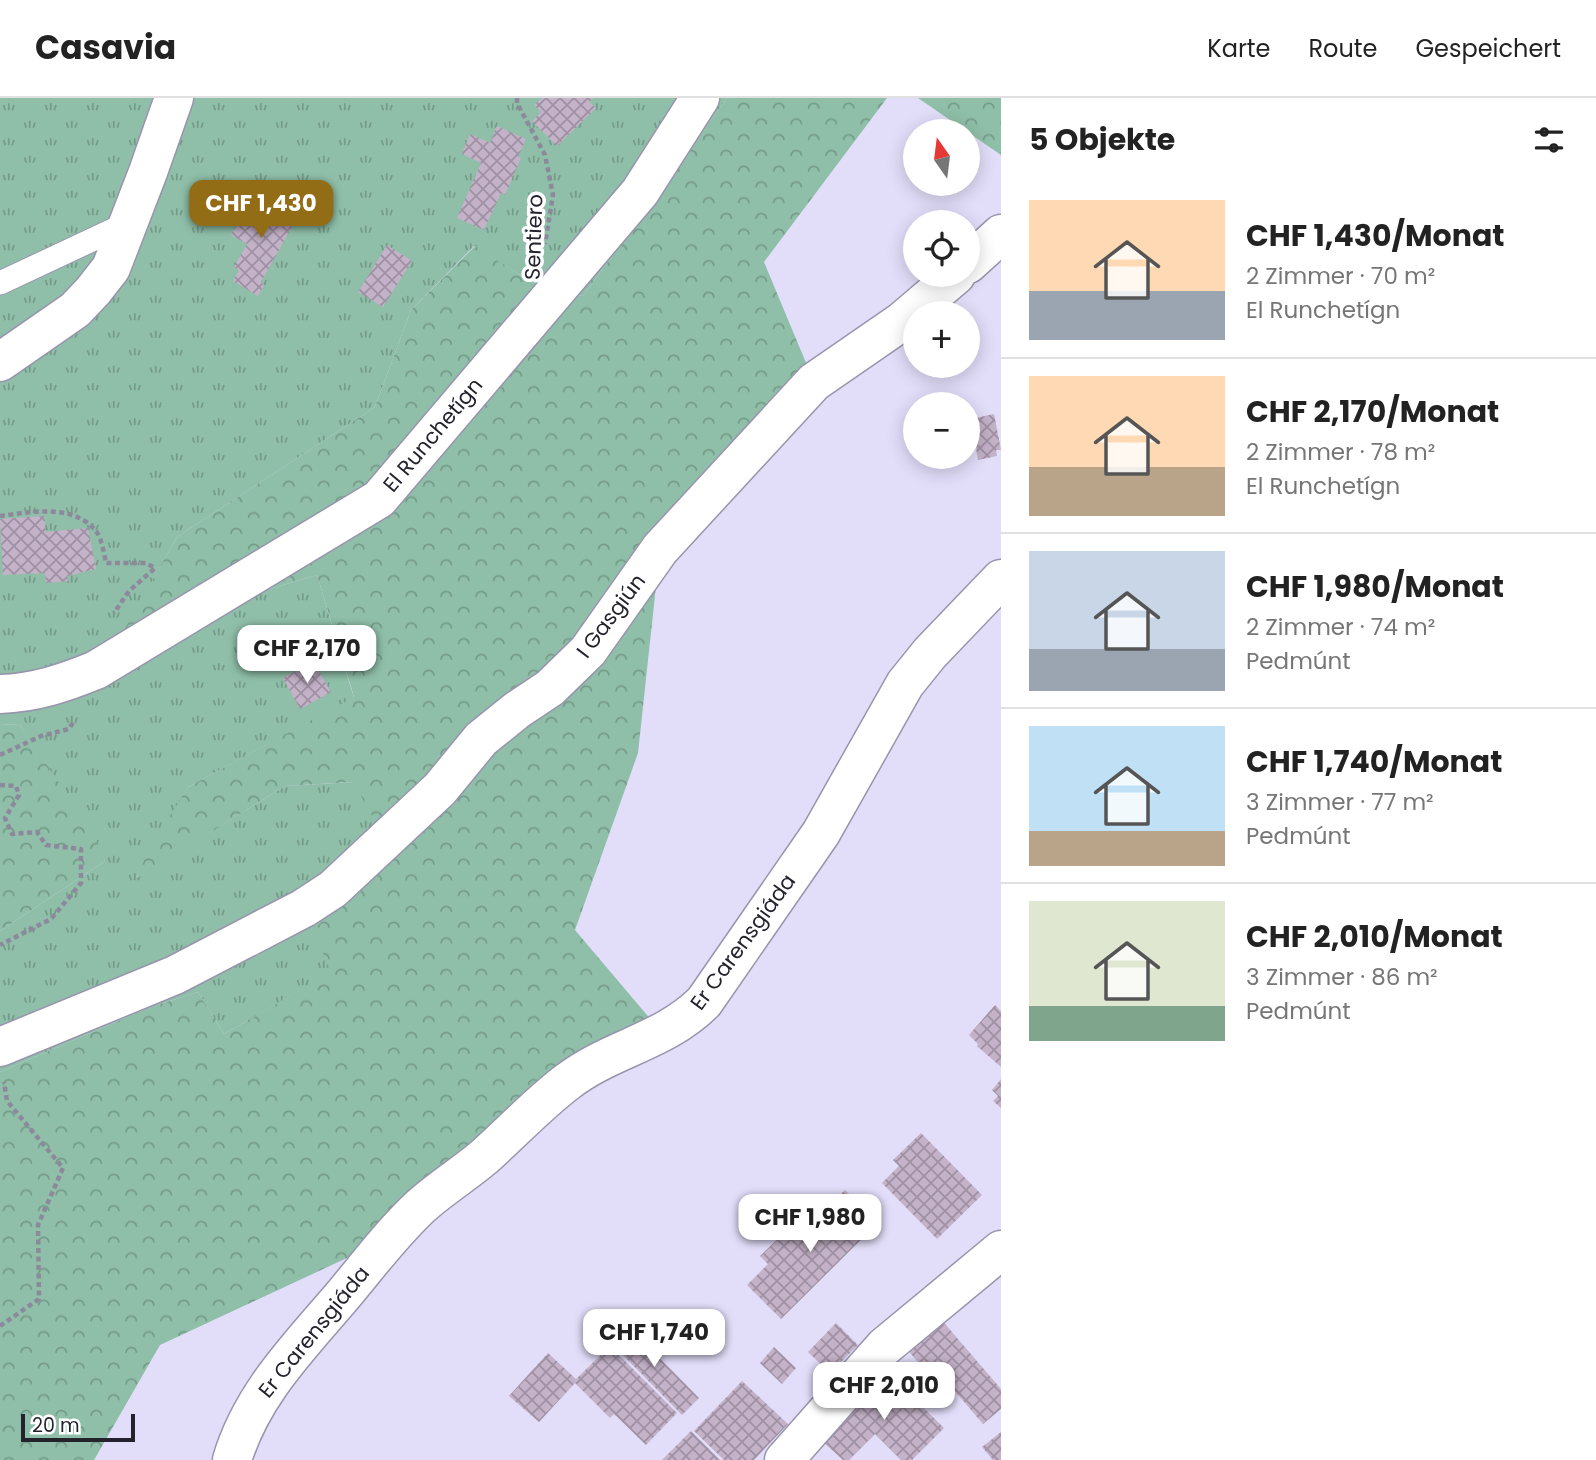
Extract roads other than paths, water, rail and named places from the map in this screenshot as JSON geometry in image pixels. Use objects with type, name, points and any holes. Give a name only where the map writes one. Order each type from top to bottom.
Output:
[{"type":"street","points":[[0,362],[75,310],[111,268],[174,98]]},
{"type":"street","name":"El Runchetígn","points":[[0,694],[24,694],[56,686],[96,670],[379,499],[640,192],[699,98]]},
{"type":"street","points":[[980,253],[1001,234]]},
{"type":"street","name":"I Gasgiún","points":[[2,1063],[304,908],[333,888],[440,789],[481,739],[550,688],[588,651],[660,549],[814,382],[901,322],[942,287]]},
{"type":"street","name":"Er Carensgiáda","points":[[232,1460],[247,1420],[271,1381],[421,1206],[481,1159],[566,1082],[588,1068],[673,1028],[704,1002],[821,833],[905,684],[930,653],[1001,579]]},
{"type":"street","points":[[784,1460],[884,1347],[1001,1250]]},
{"type":"lane","points":[[0,282],[128,223]]}]
